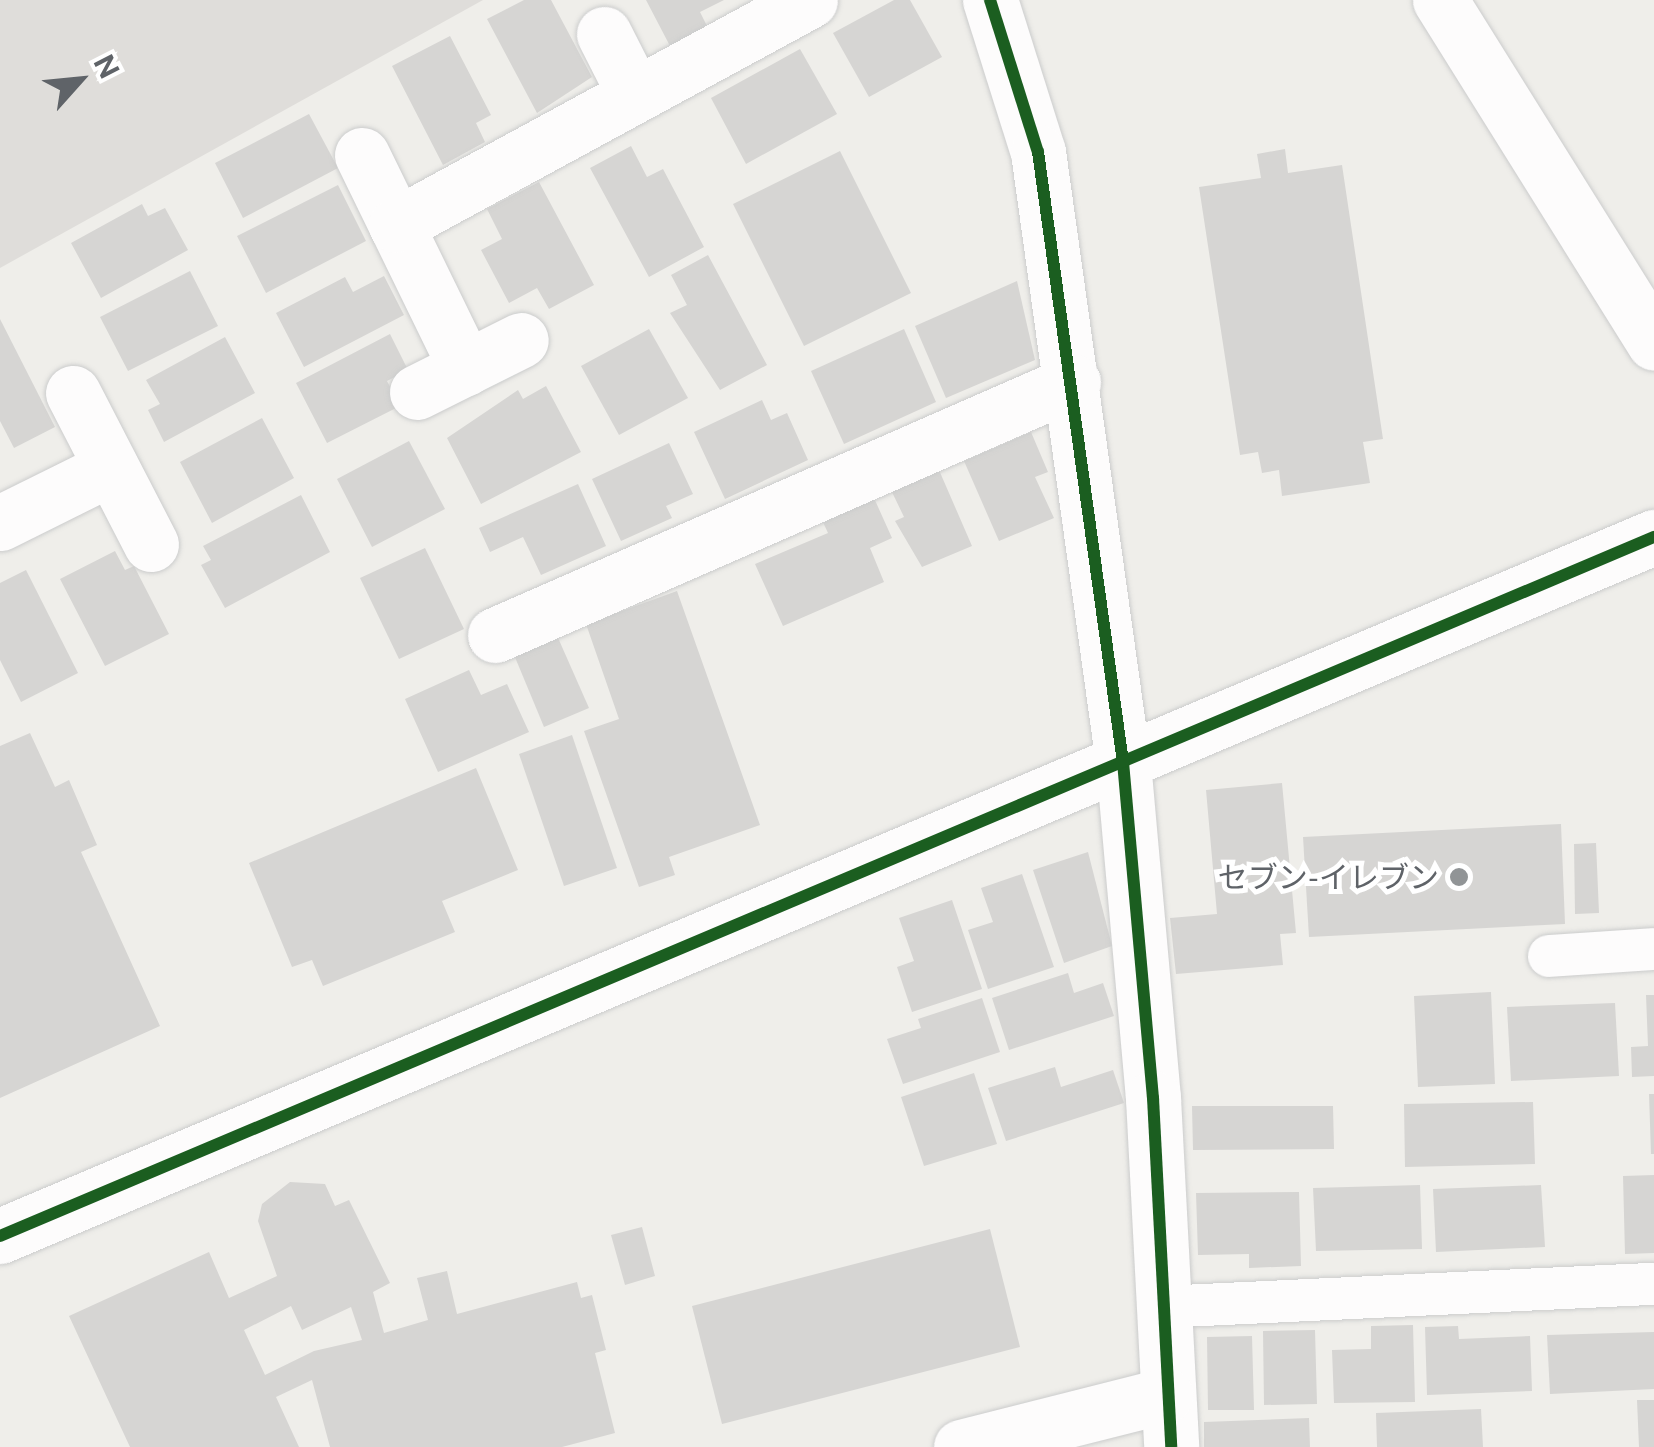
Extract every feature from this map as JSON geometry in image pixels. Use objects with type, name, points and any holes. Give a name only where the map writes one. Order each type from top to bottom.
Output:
[{"type":"street","points":[[396,224],[810,0]]},
{"type":"street","points":[[960,1447],[1168,1421],[1153,1098],[1123,762],[1038,152],[990,0]]},
{"type":"street","points":[[1440,0],[1654,343]]},
{"type":"street","points":[[604,34],[635,95]]},
{"type":"street","points":[[362,155],[466,368]]},
{"type":"street","points":[[416,392],[521,340]]},
{"type":"street","points":[[495,634],[1073,382]]},
{"type":"street","points":[[73,393],[152,544]]},
{"type":"street","points":[[0,522],[111,468]]},
{"type":"street","points":[[0,1236],[1654,537]]},
{"type":"lane","points":[[1549,956],[1654,949]]},
{"type":"lane","points":[[1161,1307],[1654,1284]]},
{"type":"shaded area","points":[[0,0],[483,0],[0,268]]},
{"type":"building","points":[[524,0],[551,0],[592,77],[537,113],[487,19]]},
{"type":"building","points":[[646,0],[724,0],[700,12],[707,26],[670,46]]},
{"type":"building","points":[[894,0],[910,0],[942,57],[869,97],[833,33]]},
{"type":"building","points":[[450,36],[491,115],[476,123],[485,142],[443,165],[392,66]]},
{"type":"building","points":[[800,49],[837,114],[746,164],[711,98]]},
{"type":"building","points":[[309,114],[338,168],[243,218],[215,163]]},
{"type":"building","points":[[631,146],[647,177],[663,169],[704,247],[649,277],[590,168]]},
{"type":"building","points":[[1285,149],[1288,173],[1342,165],[1383,439],[1363,442],[1370,483],[1282,496],[1279,470],[1262,473],[1258,452],[1240,455],[1199,187],[1261,178],[1257,154]]},
{"type":"building","points":[[840,151],[911,293],[804,346],[733,204]]},
{"type":"building","points":[[539,182],[594,285],[549,309],[537,288],[509,303],[481,250],[502,239],[487,209]]},
{"type":"building","points":[[338,185],[366,241],[266,293],[237,236]]},
{"type":"building","points":[[142,204],[148,216],[165,208],[188,250],[101,298],[71,243]]},
{"type":"building","points":[[708,255],[767,365],[720,390],[670,313],[687,305],[671,275]]},
{"type":"building","points":[[190,271],[218,326],[128,371],[100,317]]},
{"type":"building","points":[[384,276],[404,315],[304,367],[276,313],[345,277],[353,292]]},
{"type":"building","points":[[1017,281],[1035,360],[946,398],[915,326]]},
{"type":"building","points":[[0,319],[55,427],[14,448],[0,421]]},
{"type":"building","points":[[649,329],[688,398],[619,435],[581,366]]},
{"type":"building","points":[[904,329],[936,402],[844,444],[811,371]]},
{"type":"building","points":[[390,334],[408,370],[387,381],[400,406],[327,443],[296,383]]},
{"type":"building","points":[[225,337],[255,393],[164,442],[148,410],[160,404],[146,380]]},
{"type":"building","points":[[546,386],[581,452],[481,504],[447,438],[518,390],[523,399]]},
{"type":"building","points":[[762,400],[771,420],[787,413],[808,460],[725,499],[694,432]]},
{"type":"building","points":[[262,418],[294,478],[212,523],[180,462]]},
{"type":"building","points":[[1031,432],[1048,472],[1035,477],[1054,518],[999,541],[964,461]]},
{"type":"building","points":[[409,441],[445,509],[372,547],[337,479]]},
{"type":"building","points":[[669,443],[693,494],[666,506],[672,518],[621,541],[592,479]]},
{"type":"building","points":[[939,470],[972,546],[922,567],[895,521],[904,517],[891,490]]},
{"type":"building","points":[[578,484],[606,546],[541,575],[523,537],[490,552],[479,528]]},
{"type":"building","points":[[301,495],[330,552],[225,608],[201,565],[211,560],[203,546]]},
{"type":"building","points":[[874,498],[892,538],[870,548],[884,582],[783,626],[755,564],[828,533],[822,520]]},
{"type":"building","points":[[425,548],[464,629],[399,659],[360,578]]},
{"type":"building","points":[[115,551],[125,570],[134,566],[169,634],[105,666],[60,579]]},
{"type":"building","points":[[26,570],[78,673],[21,702],[0,660],[0,583]]},
{"type":"building","points":[[677,591],[760,825],[669,857],[675,875],[639,887],[584,731],[619,719],[586,624]]},
{"type":"building","points":[[555,631],[589,708],[544,727],[512,650]]},
{"type":"building","points":[[469,670],[481,695],[507,684],[529,732],[438,772],[405,699]]},
{"type":"building","points":[[30,733],[55,787],[69,780],[97,845],[81,852],[160,1026],[0,1098],[0,746]]},
{"type":"building","points":[[572,735],[617,868],[564,886],[519,754]]},
{"type":"building","points":[[476,768],[518,870],[442,901],[455,932],[323,986],[312,960],[292,967],[249,863]]},
{"type":"building","points":[[1282,783],[1296,933],[1280,934],[1283,965],[1176,974],[1170,918],[1217,914],[1206,790]]},
{"type":"building","points":[[1561,824],[1565,924],[1309,937],[1303,837]]},
{"type":"building","points":[[1596,843],[1599,913],[1575,914],[1574,844]]},
{"type":"building","points":[[1088,852],[1112,946],[1064,963],[1033,870]]},
{"type":"building","points":[[1022,874],[1054,967],[988,989],[968,930],[993,922],[981,888]]},
{"type":"building","points":[[952,900],[982,989],[912,1012],[897,967],[914,961],[899,918]]},
{"type":"building","points":[[1068,973],[1074,993],[1103,983],[1114,1016],[1009,1050],[992,998]]},
{"type":"building","points":[[1491,992],[1495,1084],[1418,1087],[1414,996]]},
{"type":"building","points":[[1646,995],[1654,995],[1654,1076],[1632,1077],[1631,1047],[1648,1046]]},
{"type":"building","points":[[982,998],[1000,1052],[903,1084],[887,1039],[921,1028],[918,1019]]},
{"type":"building","points":[[1615,1003],[1619,1076],[1511,1081],[1507,1007]]},
{"type":"building","points":[[1055,1067],[1061,1087],[1113,1070],[1124,1103],[1006,1141],[988,1088]]},
{"type":"building","points":[[974,1073],[997,1144],[924,1166],[901,1097]]},
{"type":"building","points":[[1649,1094],[1654,1094],[1654,1154],[1651,1154]]},
{"type":"building","points":[[1533,1102],[1535,1164],[1405,1167],[1404,1104]]},
{"type":"building","points":[[1192,1106],[1333,1106],[1334,1149],[1193,1150]]},
{"type":"building","points":[[1654,1175],[1654,1253],[1625,1254],[1623,1176]]},
{"type":"building","points":[[290,1182],[325,1184],[335,1206],[349,1200],[390,1283],[373,1292],[384,1333],[428,1320],[417,1278],[447,1271],[457,1314],[577,1282],[581,1298],[592,1295],[606,1350],[595,1353],[615,1433],[562,1447],[330,1447],[312,1380],[276,1397],[299,1447],[130,1447],[69,1316],[209,1252],[229,1298],[277,1276],[258,1221],[262,1204]],"holes":[[[291,1306],[302,1330],[351,1307],[362,1340],[314,1351],[265,1375],[244,1330]]]},
{"type":"building","points":[[1420,1185],[1422,1249],[1316,1251],[1313,1188]]},
{"type":"building","points":[[1541,1185],[1545,1247],[1436,1252],[1433,1189]]},
{"type":"building","points":[[1299,1192],[1301,1266],[1249,1268],[1249,1254],[1198,1255],[1196,1193]]},
{"type":"building","points":[[642,1227],[655,1276],[625,1285],[611,1235]]},
{"type":"building","points":[[990,1229],[1020,1347],[722,1424],[692,1306]]},
{"type":"building","points":[[1413,1325],[1415,1402],[1334,1403],[1332,1350],[1371,1349],[1371,1326]]},
{"type":"building","points":[[1458,1326],[1459,1339],[1530,1336],[1532,1391],[1427,1395],[1425,1327]]},
{"type":"building","points":[[1315,1330],[1317,1404],[1264,1405],[1263,1331]]},
{"type":"building","points":[[1654,1332],[1654,1389],[1550,1394],[1547,1335]]},
{"type":"building","points":[[1252,1336],[1254,1410],[1208,1410],[1207,1337]]},
{"type":"building","points":[[1637,1400],[1654,1400],[1654,1447],[1639,1447]]},
{"type":"building","points":[[1481,1409],[1483,1447],[1377,1447],[1376,1413]]},
{"type":"building","points":[[1309,1418],[1310,1447],[1204,1447],[1204,1422]]},
{"type":"cycle path","points":[[990,0],[1038,152],[1123,762],[1153,1098],[1171,1447]]},
{"type":"cycle path","points":[[0,1236],[1654,537]]},
{"type":"place","name":"セブン-イレブン","points":[[1459,877]]}]
